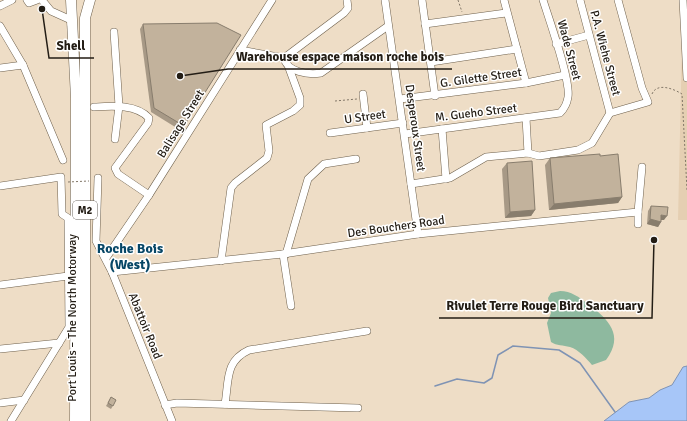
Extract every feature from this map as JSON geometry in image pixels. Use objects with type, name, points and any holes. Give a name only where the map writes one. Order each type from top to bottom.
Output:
[{"type":"highway","name":"Port Louis – The North Motorway","points":[[71,0],[76,98],[75,421]]},
{"type":"highway","name":"Port Louis – The North Motorway","points":[[86,421],[85,18],[90,0]]},
{"type":"highway","points":[[86,67],[89,14],[94,0]]},
{"type":"street","points":[[0,6],[12,0]]},
{"type":"street","points":[[27,0],[29,4],[37,0]]},
{"type":"street","points":[[42,0],[51,12],[70,20],[71,63],[75,78]]},
{"type":"street","name":"Balisage Street","points":[[106,258],[149,195],[272,0]]},
{"type":"street","points":[[240,50],[284,58],[344,13],[348,8],[347,0]]},
{"type":"street","name":"Desperoux Street","points":[[385,0],[418,234]]},
{"type":"street","points":[[422,0],[435,96]]},
{"type":"street","points":[[504,0],[506,13],[526,83]]},
{"type":"street","name":"Wade Street","points":[[543,0],[565,76],[569,96],[566,107]]},
{"type":"street","name":"P.A. Wiehe Street","points":[[580,0],[610,113]]},
{"type":"street","points":[[411,184],[450,178],[486,157],[528,153],[539,156],[578,150],[592,143],[610,113],[648,102],[618,0]]},
{"type":"street","points":[[684,4],[687,78]]},
{"type":"street","points":[[425,24],[506,13]]},
{"type":"street","points":[[0,26],[23,65],[63,160]]},
{"type":"street","points":[[289,68],[312,74],[327,70],[388,26]]},
{"type":"street","points":[[114,32],[119,106],[115,139]]},
{"type":"street","points":[[556,44],[589,36]]},
{"type":"street","points":[[431,62],[516,49]]},
{"type":"street","points":[[221,260],[231,188],[235,183],[267,158],[269,152],[266,125],[293,111],[300,105],[300,98],[289,68],[285,65],[284,58]]},
{"type":"street","points":[[0,68],[23,65]]},
{"type":"street","name":"G. Gilette Street","points":[[400,99],[435,96],[565,76]]},
{"type":"street","points":[[363,96],[367,128]]},
{"type":"street","points":[[94,107],[119,106],[144,113],[149,118],[148,122],[115,168],[118,174],[149,195]]},
{"type":"street","name":"M. Gueho Street","points":[[405,134],[560,113],[566,107]]},
{"type":"street","points":[[526,118],[528,153]]},
{"type":"street","name":"U Street","points":[[330,133],[403,123]]},
{"type":"street","points":[[442,129],[446,179]]},
{"type":"street","points":[[290,306],[284,254],[308,179],[324,164],[356,159]]},
{"type":"street","points":[[638,224],[642,167]]},
{"type":"street","points":[[0,177],[2,185],[61,177],[62,214],[68,218],[69,327],[11,421]]},
{"type":"street","name":"Abattoir Road","points":[[98,178],[96,241],[112,272],[172,421]]},
{"type":"street","name":"Des Bouchers Road","points":[[112,272],[284,254],[418,234],[638,212]]},
{"type":"street","points":[[0,285],[68,276]]},
{"type":"street","points":[[225,404],[231,364],[240,354],[249,350],[367,331]]},
{"type":"street","points":[[0,349],[59,342]]},
{"type":"street","points":[[0,403],[24,400]]},
{"type":"street","points":[[165,405],[177,403],[358,408]]},
{"type":"path","points":[[458,0],[461,4],[463,18]]},
{"type":"path","points":[[648,102],[653,91],[658,88],[676,90],[682,94],[687,190]]},
{"type":"path","points":[[335,100],[363,96]]},
{"type":"path","points":[[68,182],[89,181]]},
{"type":"shaded area","points":[[683,0],[687,0],[687,220],[678,220]]},
{"type":"green space","points":[[560,291],[571,293],[578,297],[602,316],[612,328],[614,343],[612,351],[606,360],[592,365],[582,354],[573,348],[551,342],[547,323],[551,313],[548,298],[551,293]]},
{"type":"water","points":[[687,366],[687,421],[604,421],[629,402],[649,398],[660,390],[672,385],[683,367]]},
{"type":"building","points":[[217,23],[241,35],[184,126],[154,108],[143,24]]},
{"type":"building","points":[[600,154],[600,156],[618,154],[622,197],[554,204],[550,158]]},
{"type":"building","points":[[532,161],[535,210],[510,212],[507,163]]},
{"type":"building","points":[[651,206],[668,207],[667,216],[661,215],[661,222],[650,219]]},
{"type":"building","points":[[111,397],[116,400],[113,406],[108,403]]},
{"type":"waterway","points":[[435,386],[457,379],[484,383],[492,378],[498,355],[513,346],[559,350],[580,363],[615,412]]},
{"type":"place","name":"Shell","points":[[42,9]]},
{"type":"place","name":"Warehouse espace maison roche bois","points":[[180,76]]},
{"type":"place","name":"Rivulet Terre Rouge Bird Sanctuary","points":[[654,240]]},
{"type":"district","name":"Roche Bois (West)","points":[[130,256]]}]
